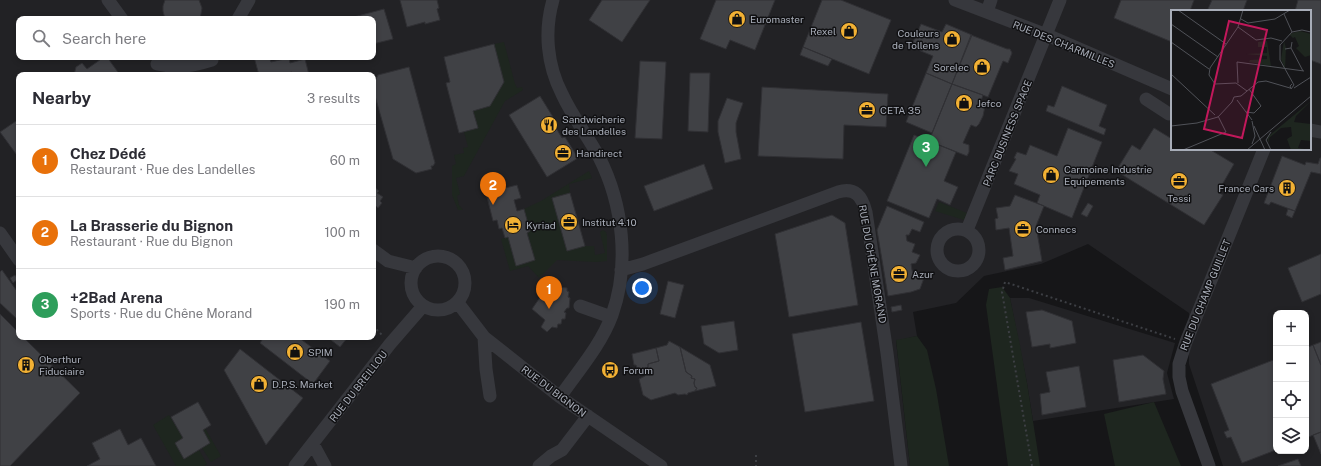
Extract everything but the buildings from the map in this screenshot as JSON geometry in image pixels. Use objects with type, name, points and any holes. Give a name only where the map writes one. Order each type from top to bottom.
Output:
[{"type":"street","points":[[108,0],[120,16]]},
{"type":"street","points":[[240,16],[249,0]]},
{"type":"street","points":[[553,0],[549,14],[548,28],[548,46],[551,65],[561,94],[598,156],[610,183],[617,207],[622,270],[617,300],[611,317],[598,341],[560,397]]},
{"type":"street","name":"RUE DES CHARMILLES","points":[[955,0],[1047,35],[1171,89]]},
{"type":"street","points":[[987,12],[992,0]]},
{"type":"street","name":"PARC BUSINESS SPACE","points":[[967,230],[1060,0]]},
{"type":"street","points":[[155,61],[169,67],[183,67],[192,66],[208,60]]},
{"type":"street","points":[[206,72],[212,60]]},
{"type":"street","points":[[155,61],[164,72]]},
{"type":"street","points":[[1146,99],[1169,114]]},
{"type":"street","points":[[1311,130],[1321,132]]},
{"type":"street","name":"RUE DU CHAMP GUILLET","points":[[1209,466],[1182,391],[1179,377],[1179,364],[1186,342],[1264,150]]},
{"type":"street","name":"RUE DU CHÊNE MORAND","points":[[622,270],[643,264],[838,192],[844,190],[855,192],[864,204],[866,212],[888,353],[902,466]]},
{"type":"street","points":[[0,233],[16,256]]},
{"type":"street","points":[[376,252],[388,261],[416,268]]},
{"type":"street","points":[[429,257],[446,257],[453,260],[462,269],[466,280],[464,292],[458,302],[445,310],[437,311],[422,306],[416,300],[412,292],[412,275],[422,261],[429,257]]},
{"type":"street","name":"RUE DU BIGNON","points":[[458,302],[484,337],[560,397],[661,466]]},
{"type":"street","name":"RUE DU BREILLOU","points":[[294,466],[313,444],[390,344],[422,306]]},
{"type":"street","points":[[580,306],[611,317]]},
{"type":"street","points":[[484,337],[486,369],[490,396]]},
{"type":"street","points":[[539,466],[550,456],[562,450],[588,416]]},
{"type":"street","points":[[313,444],[325,466]]},
{"type":"path","points":[[1032,466],[1002,292],[1005,282],[1186,342]]},
{"type":"path","points":[[756,455],[756,466]]},
{"type":"shaded area","points":[[0,0],[1321,0],[1321,466],[1223,466],[1189,364],[1189,313],[1088,244],[1041,264],[984,276],[956,303],[913,312],[917,336],[896,341],[910,466],[0,466]]},
{"type":"shaded area","points":[[504,42],[515,84],[517,88],[522,87],[523,90],[505,101],[464,176],[456,178],[460,194],[457,196],[459,205],[463,210],[458,210],[452,195],[452,166],[456,164],[454,155],[464,153],[463,148],[468,147],[464,132],[478,128],[473,111],[490,106],[504,82],[494,44]]},
{"type":"shaded area","points":[[589,171],[592,178],[569,184],[570,193],[552,198],[567,251],[585,246],[594,246],[595,255],[605,253],[600,232],[603,230],[606,232],[607,236],[607,261],[596,262],[557,260],[539,278],[528,266],[510,271],[501,239],[508,237],[516,265],[534,260],[527,233],[530,231],[524,209],[541,201]]},
{"type":"shaded area","points":[[939,202],[967,213],[964,220],[935,211]]},
{"type":"shaded area","points":[[1002,287],[1010,298],[1020,345],[1040,466],[1008,466],[986,305],[989,289]]},
{"type":"shaded area","points":[[1010,298],[1029,298],[1175,343],[1167,373],[1174,399],[1033,421]]},
{"type":"shaded area","points":[[917,336],[927,350],[936,389],[949,466],[910,466],[896,340]]},
{"type":"shaded area","points":[[1154,402],[1181,466],[1115,466],[1104,414]]},
{"type":"shaded area","points":[[169,415],[183,438],[175,443],[184,458],[199,450],[207,464],[204,466],[176,466],[153,425]]},
{"type":"shaded area","points":[[205,428],[221,456],[211,462],[202,448],[210,443],[203,430]]},
{"type":"place","name":"Euromaster","points":[[737,19]]},
{"type":"place","name":"Rexel","points":[[849,31]]},
{"type":"place","name":"Couleurs de Tollens","points":[[952,39]]},
{"type":"place","name":"Sorelec","points":[[982,67]]},
{"type":"place","name":"Jefco","points":[[964,103]]},
{"type":"place","name":"CETA 35","points":[[867,110]]},
{"type":"place","name":"Sandwicherie des Landelles","points":[[549,125]]},
{"type":"place","name":"Handirect","points":[[563,153]]},
{"type":"place","name":"+2Bad Arena","points":[[926,167]]},
{"type":"place","name":"Carmoine Industrie Equipements","points":[[1051,175]]},
{"type":"place","name":"Tessi","points":[[1179,181]]},
{"type":"place","name":"France Cars","points":[[1287,188]]},
{"type":"place","name":"La Brasserie du Bignon","points":[[493,205]]},
{"type":"place","name":"Institut 4.10","points":[[569,222]]},
{"type":"place","name":"Kyriad","points":[[513,225]]},
{"type":"place","name":"Connecs","points":[[1023,229]]},
{"type":"place","name":"Azur","points":[[899,274]]},
{"type":"place","name":"Chez Dédé","points":[[549,309]]},
{"type":"place","name":"SPIM","points":[[295,352]]},
{"type":"place","name":"Oberthur Fiduciaire","points":[[26,365]]},
{"type":"place","name":"Forum","points":[[610,370]]},
{"type":"place","name":"D.P.S. Market","points":[[259,384]]}]
